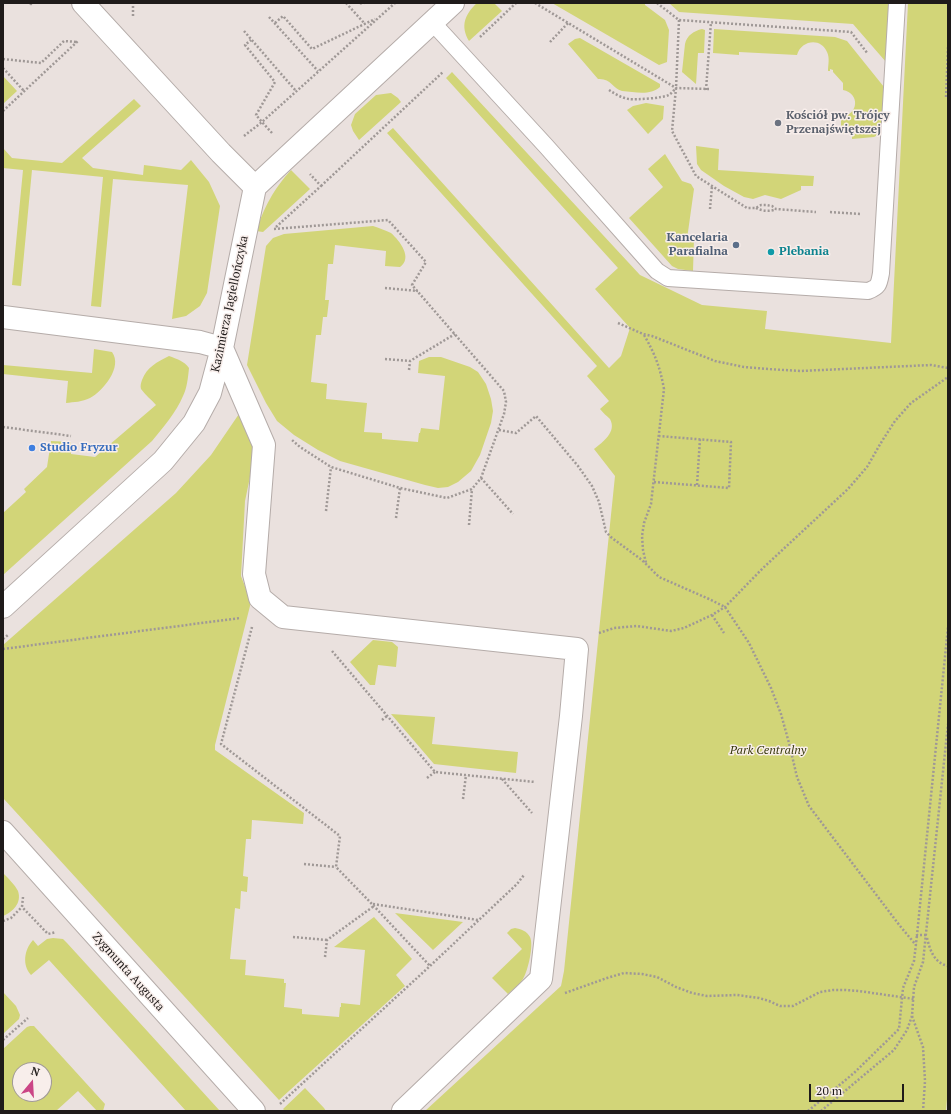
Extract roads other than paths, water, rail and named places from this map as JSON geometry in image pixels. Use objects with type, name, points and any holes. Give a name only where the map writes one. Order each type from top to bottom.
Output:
[{"type":"street","points":[[84,3],[221,153],[255,187],[453,3]]},
{"type":"street","name":"Kazimierza Jagiellończyka","points":[[3,607],[163,461],[194,423],[210,393],[222,348],[255,187]]},
{"type":"street","points":[[3,317],[200,342],[222,348],[264,445],[254,574],[258,607],[283,616],[577,649],[571,716],[541,979],[403,1111]]},
{"type":"street","name":"Zygmunta Augusta","points":[[3,832],[254,1111]]},
{"type":"lane","points":[[432,22],[657,272],[668,278],[868,291],[875,288],[879,283],[881,273],[897,3]]},
{"type":"place","name":"Kościół pw. Trójcy Przenajświętszej","points":[[778,123]]},
{"type":"place","name":"Kancelaria Parafialna","points":[[736,245]]},
{"type":"place","name":"Plebania","points":[[771,252]]},
{"type":"place","name":"Studio Fryzur","points":[[32,448]]},
{"type":"park label","name":"Park Centralny","points":[[768,751]]}]
